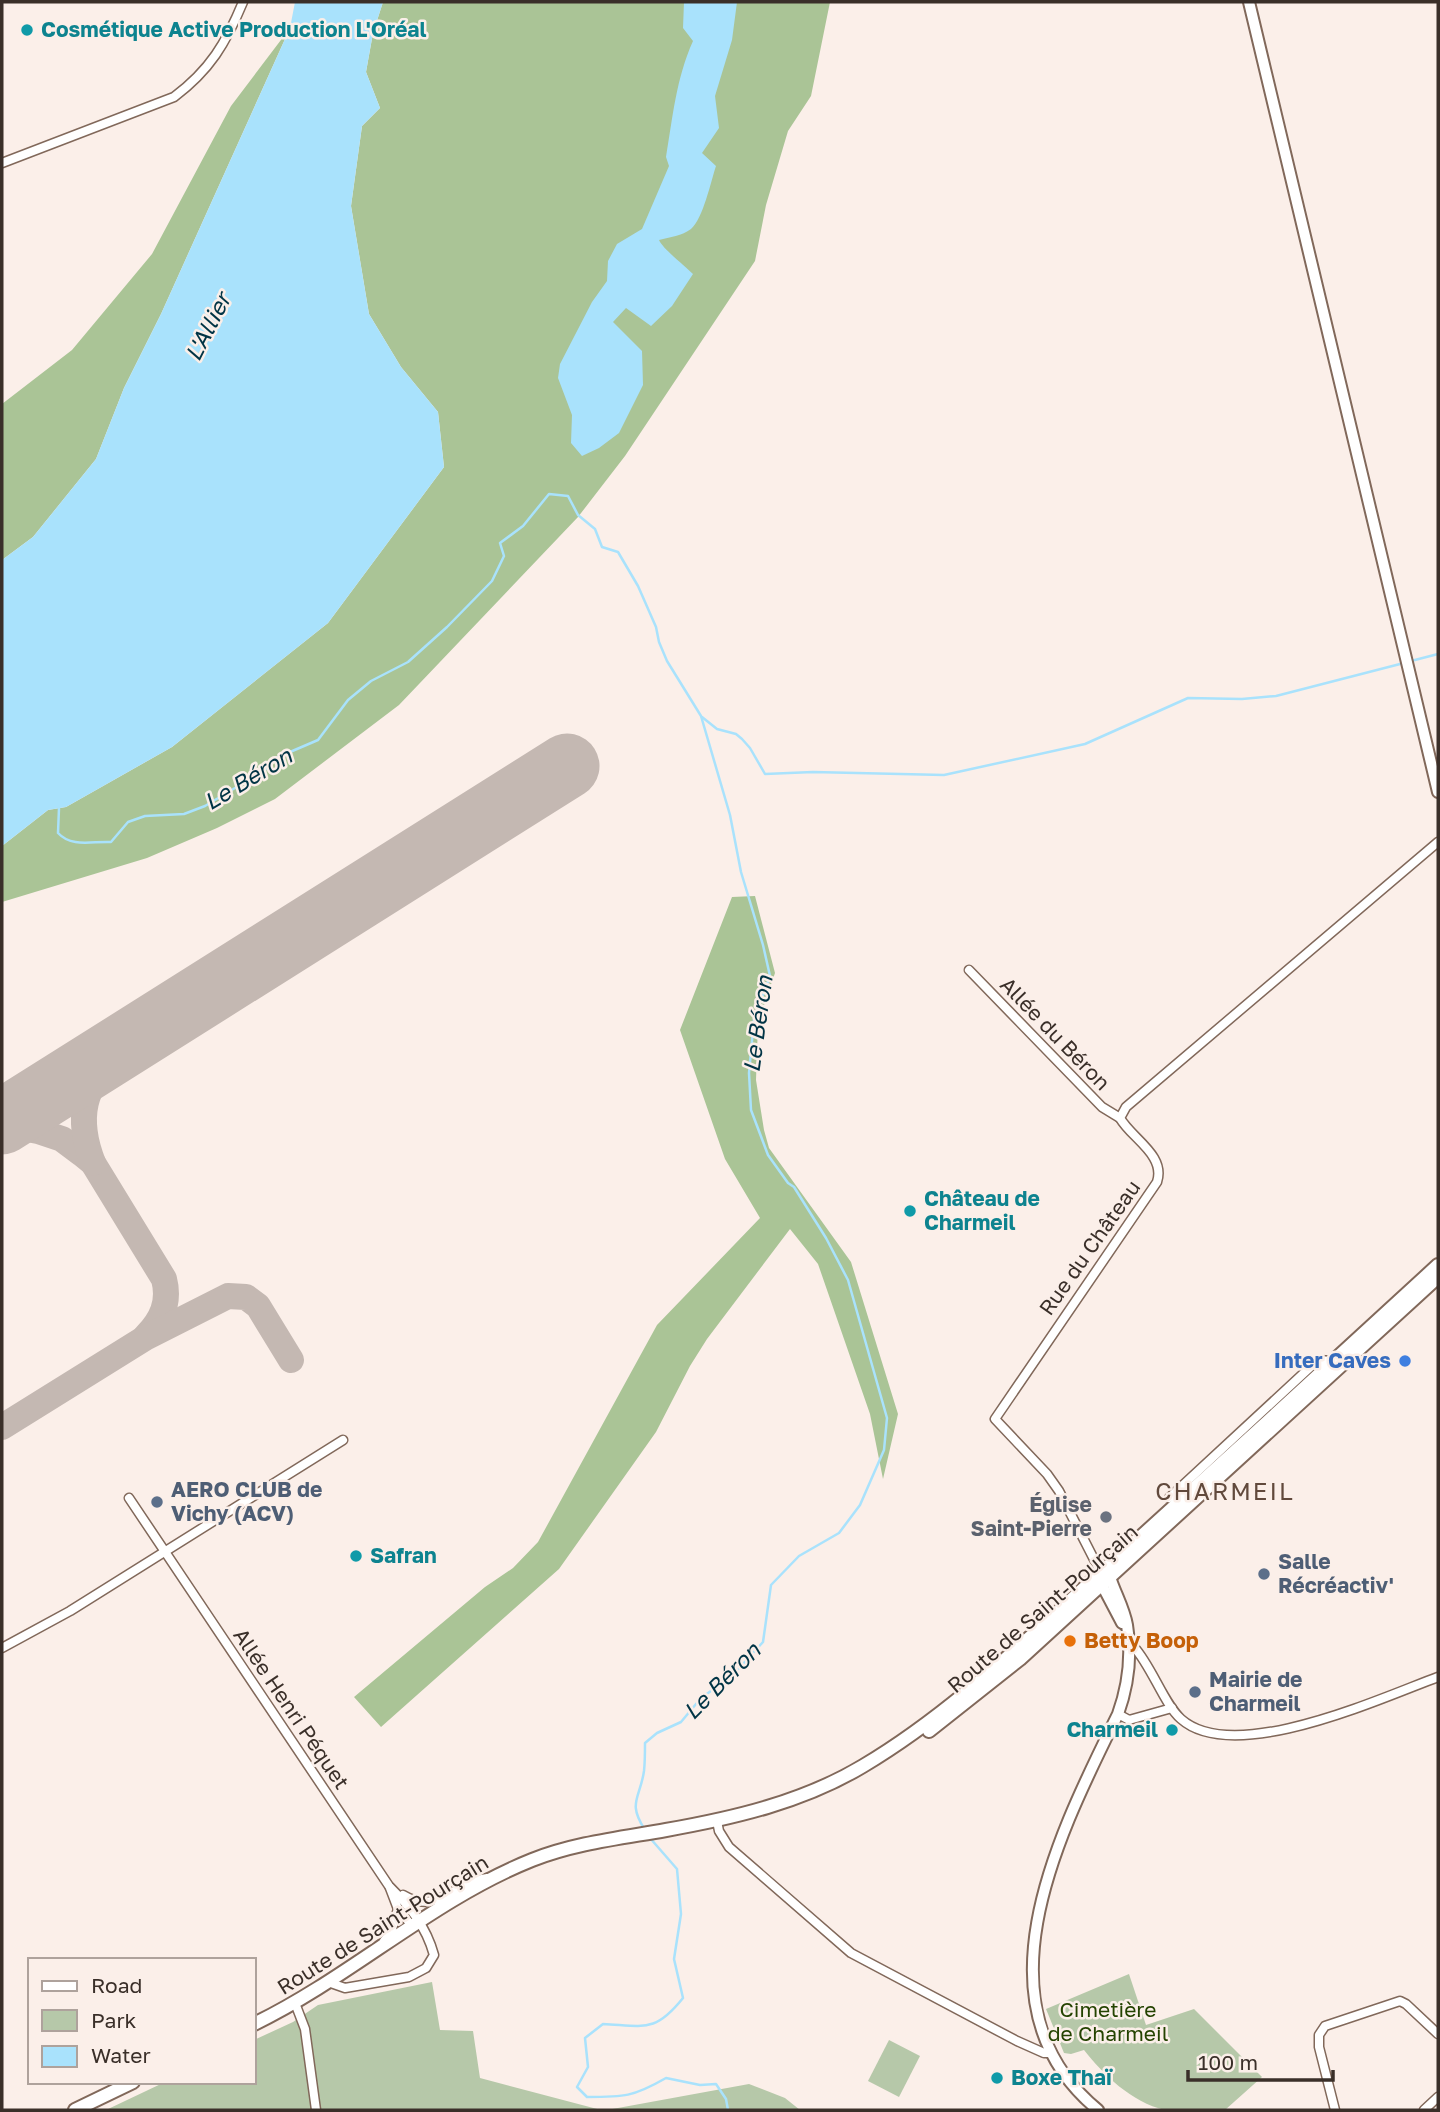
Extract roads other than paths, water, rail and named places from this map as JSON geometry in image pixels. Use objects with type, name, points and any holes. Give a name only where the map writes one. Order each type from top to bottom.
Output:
[{"type":"main road","points":[[1249,2],[1438,792]]},
{"type":"main road","name":"Route de Saint-Pourçain","points":[[1336,1365],[1438,1265]]},
{"type":"main road","name":"Route de Saint-Pourçain","points":[[738,1816],[765,1815],[820,1798],[870,1772],[972,1699],[1091,1595],[1158,1521],[1263,1425],[1438,1277]]},
{"type":"main road","name":"Route de Saint-Pourçain","points":[[256,2023],[295,2003],[495,1876],[534,1859],[622,1837],[738,1816],[817,1791],[842,1778],[888,1750],[1105,1577],[1263,1425]]},
{"type":"main road","points":[[1105,1577],[1111,1603],[1123,1626],[1128,1646]]},
{"type":"main road","points":[[1098,2110],[1073,2086],[1051,2053],[1035,2010],[1032,1965],[1036,1929],[1062,1831],[1118,1714],[1129,1674],[1127,1625],[1105,1577]]},
{"type":"main road","points":[[1091,1595],[1111,1603]]},
{"type":"main road","points":[[75,2110],[129,2084]]},
{"type":"street","points":[[2,163],[174,97],[210,64],[228,37],[243,2]]},
{"type":"street","points":[[1120,1118],[1126,1107],[1438,842]]},
{"type":"street","name":"Allée du Béron","points":[[968,970],[1101,1107],[1120,1118]]},
{"type":"street","name":"Rue du Château","points":[[1105,1577],[1059,1491],[1047,1474],[995,1419],[1157,1182],[1159,1174],[1154,1156],[1126,1129],[1120,1118]]},
{"type":"street","name":"Route de Saint-Pourçain","points":[[1170,1497],[1263,1425],[1318,1360],[1336,1365]]},
{"type":"street","points":[[2,1648],[70,1611],[344,1440]]},
{"type":"street","name":"Allée Henri Péquet","points":[[129,1498],[417,1924]]},
{"type":"street","points":[[1047,1635],[1062,1616],[1105,1577]]},
{"type":"street","points":[[1128,1646],[1134,1647],[1146,1661],[1180,1718],[1191,1726],[1215,1733],[1248,1735],[1286,1730],[1350,1710],[1438,1677]]},
{"type":"street","points":[[1118,1714],[1129,1720],[1172,1708]]},
{"type":"street","points":[[716,1821],[729,1847],[851,1953],[1017,2040],[1044,2053],[1051,2053]]},
{"type":"street","name":"Allée Henri Péquet","points":[[389,1886],[416,1903],[432,1902],[473,1880],[495,1876]]},
{"type":"street","name":"Allée Henri Péquet","points":[[389,1886],[398,1909],[417,1924]]},
{"type":"street","points":[[373,1952],[391,1932],[398,1909]]},
{"type":"street","points":[[328,1982],[345,1988],[409,1977],[426,1968],[434,1955],[429,1936],[417,1924]]},
{"type":"street","points":[[1335,2110],[1320,2047],[1319,2035],[1325,2026],[1400,2001],[1438,2034]]},
{"type":"street","points":[[295,2003],[305,2029],[316,2110]]},
{"type":"street","points":[[1424,2110],[1438,2097]]},
{"type":"water","name":"L'Allier","points":[[295,2],[383,2],[373,33],[366,72],[380,108],[362,126],[351,206],[369,314],[401,367],[438,412],[444,467],[328,623],[172,747],[66,807],[48,810],[2,846],[2,560],[33,537],[96,459],[124,388],[161,314],[290,28]]},
{"type":"water","points":[[684,2],[737,2],[732,40],[715,96],[719,128],[702,153],[716,166],[706,199],[691,229],[659,240],[693,274],[672,306],[651,326],[626,308],[613,322],[642,351],[643,385],[619,433],[599,448],[582,456],[571,443],[572,415],[558,378],[560,364],[592,302],[607,281],[608,261],[617,244],[642,229],[669,166],[666,157],[676,98],[693,41],[683,28]]},
{"type":"waterway","name":"Le Béron","points":[[59,808],[58,833],[64,838],[83,843],[111,842],[128,822],[145,816],[184,814],[205,806],[265,770],[276,758],[318,740],[348,700],[371,681],[408,662],[492,581],[504,556],[500,543],[523,526],[549,494],[568,496],[578,515],[595,529],[602,547],[618,552],[638,586],[667,661],[701,716],[730,815],[741,872],[770,976],[754,1019],[749,1073],[751,1110],[768,1155],[788,1183],[794,1187],[848,1280],[887,1418],[884,1450],[860,1505],[839,1533],[799,1556],[771,1585],[763,1642],[732,1676],[701,1698],[681,1722],[657,1733],[645,1743],[644,1771],[636,1800],[637,1813],[645,1830]]},
{"type":"waterway","points":[[1411,661],[1438,654]]},
{"type":"waterway","points":[[702,717],[717,729],[736,734],[742,739],[765,774],[813,772],[944,775],[1085,744],[1188,698],[1242,699],[1276,696],[1404,663]]},
{"type":"waterway","name":"Le Béron","points":[[650,1838],[677,1869],[681,1914],[674,1959],[683,1998],[665,2017],[656,2022],[639,2026],[603,2024],[585,2038],[588,2067],[577,2087],[587,2097],[600,2097],[636,2092],[666,2078],[700,2085],[716,2084],[726,2099],[728,2110]]},
{"type":"place","name":"Cosmétique Active Production L'Oréal","points":[[27,30]]},
{"type":"place","name":"Château de Charmeil","points":[[910,1211]]},
{"type":"place","name":"Inter Caves","points":[[1405,1361]]},
{"type":"place","name":"AERO CLUB de Vichy (ACV)","points":[[157,1502]]},
{"type":"place","name":"Église Saint-Pierre","points":[[1106,1517]]},
{"type":"place","name":"Safran","points":[[356,1556]]},
{"type":"place","name":"Salle Récréactiv'","points":[[1264,1574]]},
{"type":"place","name":"Betty Boop","points":[[1070,1641]]},
{"type":"place","name":"Mairie de Charmeil","points":[[1195,1692]]},
{"type":"place","name":"Charmeil","points":[[1172,1730]]},
{"type":"place","name":"Boxe Thaï","points":[[997,2078]]},
{"type":"district","name":"CHARMEIL","points":[[1225,1492]]},
{"type":"park label","name":"Cimetière de Charmeil","points":[[1108,2022]]}]
